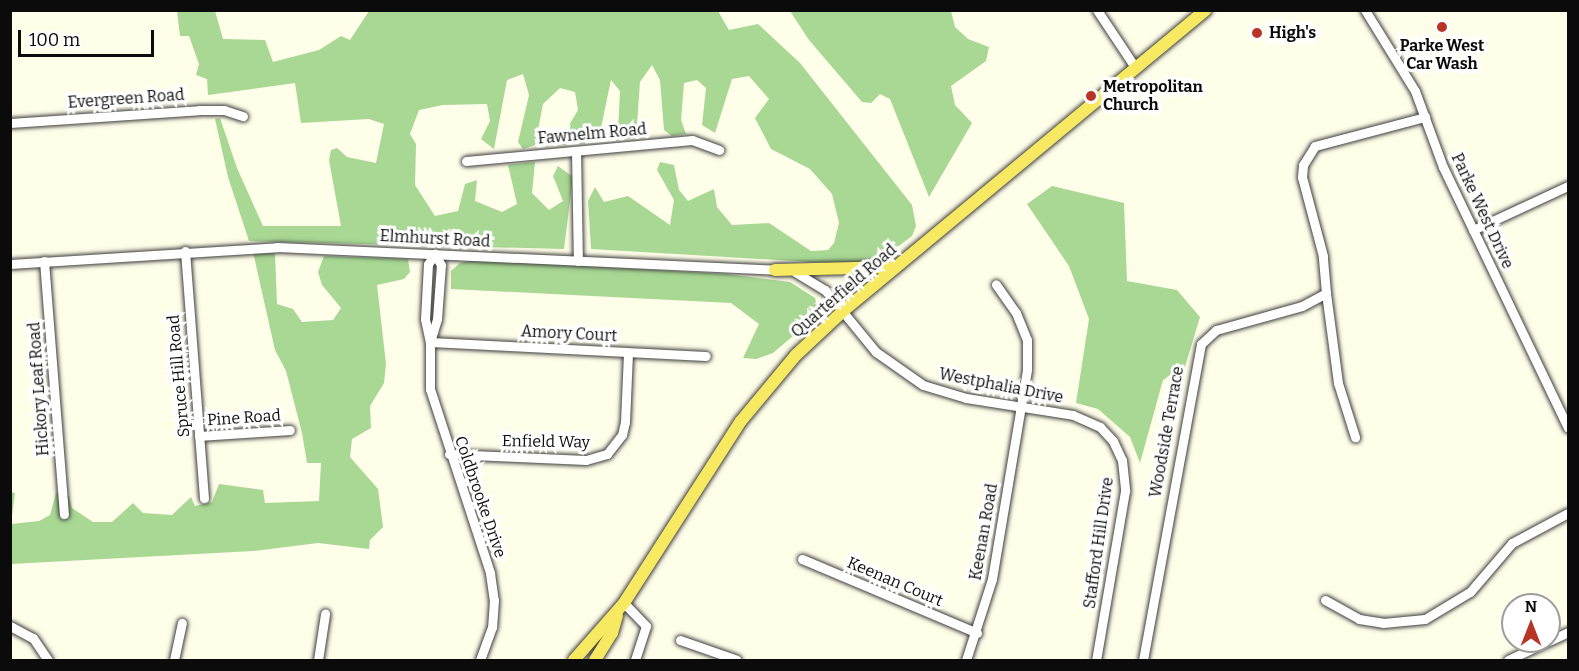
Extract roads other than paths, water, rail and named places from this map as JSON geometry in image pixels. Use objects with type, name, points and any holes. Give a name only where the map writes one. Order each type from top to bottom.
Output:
[{"type":"main road","name":"Quarterfield Road","points":[[574,660],[621,607],[741,421],[796,355],[843,311],[1205,10]]},
{"type":"main road","points":[[775,270],[896,267]]},
{"type":"main road","points":[[595,660],[612,633],[621,607]]},
{"type":"street","points":[[1097,10],[1135,67]]},
{"type":"street","name":"Parke West Drive","points":[[1365,10],[1402,66],[1425,117],[1443,167],[1564,408],[1569,428]]},
{"type":"street","name":"Evergreen Road","points":[[10,123],[199,110],[224,110],[243,116]]},
{"type":"street","points":[[1355,437],[1338,383],[1323,256],[1302,177],[1308,155],[1315,146],[1425,117]]},
{"type":"street","name":"Fawnelm Road","points":[[466,161],[692,140],[719,150]]},
{"type":"street","points":[[576,151],[578,261]]},
{"type":"street","points":[[1473,230],[1569,186]]},
{"type":"street","name":"Elmhurst Road","points":[[10,264],[184,250],[277,247],[775,270],[810,278],[843,311]]},
{"type":"street","name":"Spruce Hill Road","points":[[184,250],[204,498]]},
{"type":"street","name":"Coldbrooke Drive","points":[[435,254],[428,264],[425,319],[430,342],[430,389],[492,586],[492,627],[480,660]]},
{"type":"street","name":"Hickory Leaf Road","points":[[44,261],[64,514]]},
{"type":"street","name":"Keenan Road","points":[[966,660],[977,633],[992,579],[1021,407],[1027,340],[1016,313],[996,284]]},
{"type":"street","name":"Woodside Terrace","points":[[1143,660],[1191,382],[1202,344],[1216,330],[1302,306],[1326,293]]},
{"type":"street","name":"Westphalia Drive","points":[[843,311],[876,352],[923,385],[944,393],[1073,415],[1107,434]]},
{"type":"street","name":"Amory Court","points":[[430,342],[706,356]]},
{"type":"street","name":"Enfield Way","points":[[449,454],[586,460],[607,454],[622,435],[625,422],[628,352]]},
{"type":"street","name":"Pine Road","points":[[199,436],[290,430]]},
{"type":"street","name":"Stafford Hill Drive","points":[[1096,660],[1126,480],[1119,450],[1107,434]]},
{"type":"street","points":[[1325,600],[1359,619],[1383,623],[1425,619],[1446,610],[1470,592],[1512,543],[1569,513]]},
{"type":"street","name":"Keenan Court","points":[[801,559],[977,633]]},
{"type":"street","points":[[621,607],[646,626],[635,660]]},
{"type":"street","points":[[318,660],[325,614]]},
{"type":"street","points":[[174,660],[182,623]]},
{"type":"street","points":[[10,626],[33,638],[48,660]]},
{"type":"street","points":[[681,640],[737,660]]},
{"type":"street","points":[[1508,660],[1523,653]]},
{"type":"place","name":"Parke West Car Wash","points":[[1442,27]]},
{"type":"place","name":"High's","points":[[1257,33]]},
{"type":"place","name":"Metropolitan Church","points":[[1091,96]]}]
